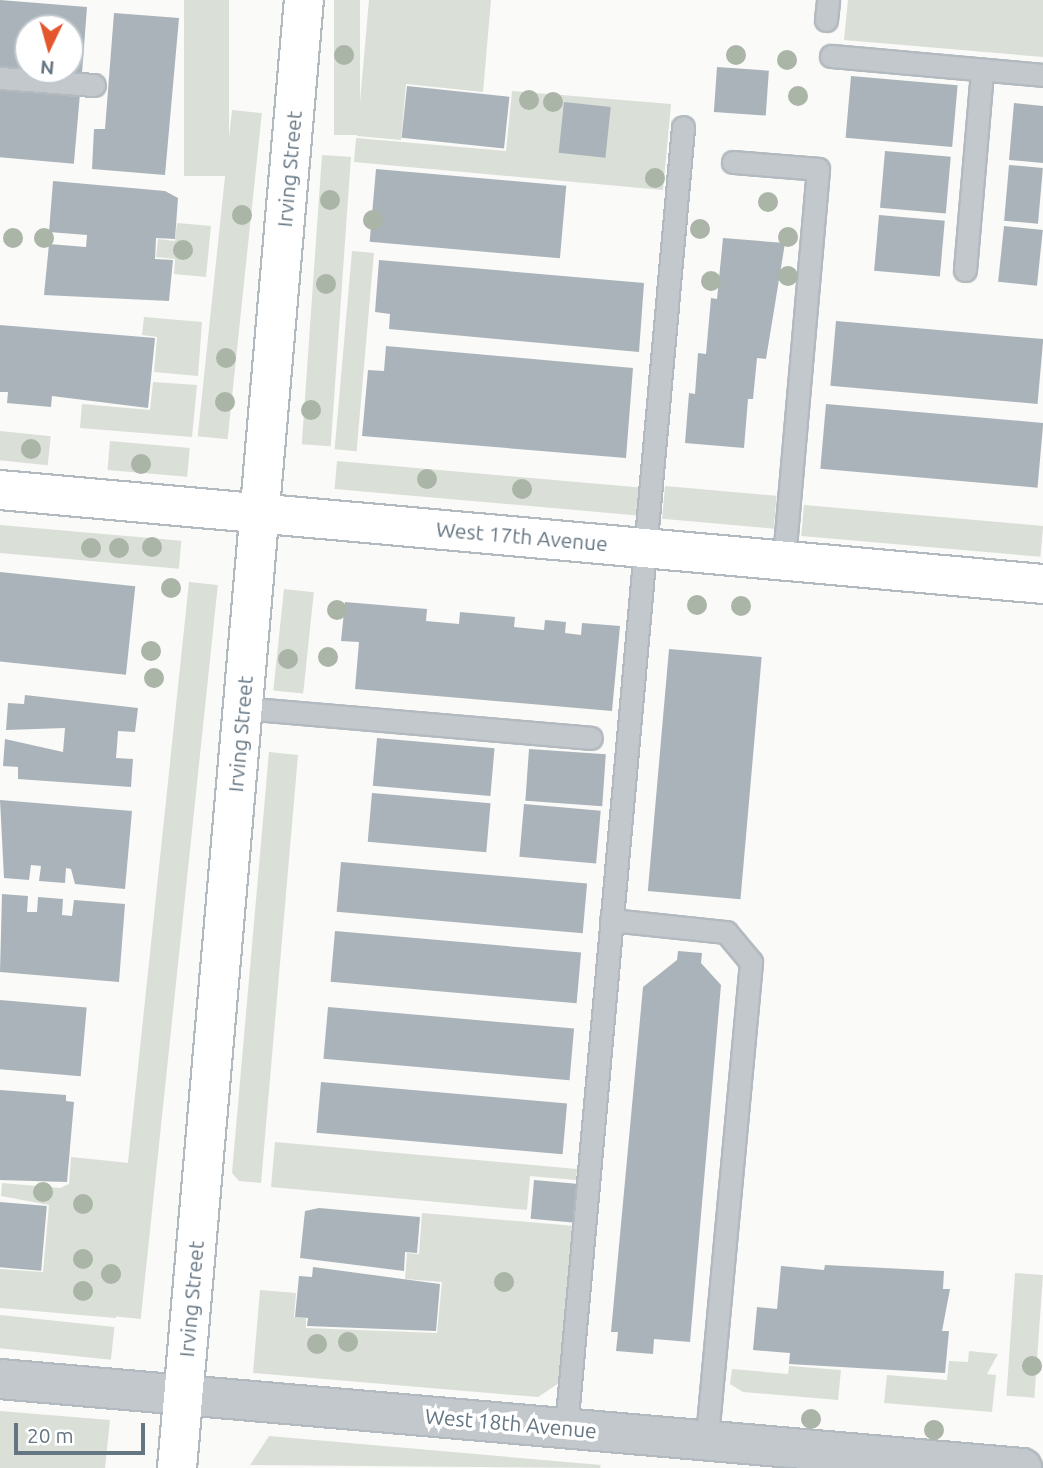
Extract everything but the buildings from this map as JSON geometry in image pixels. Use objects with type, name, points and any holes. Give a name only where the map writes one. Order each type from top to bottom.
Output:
[{"type":"street","name":"Irving Street","points":[[177,1468],[304,0]]},
{"type":"street","name":"West 17th Avenue","points":[[0,490],[1043,584]]},
{"type":"street","name":"West 18th Avenue","points":[[0,1379],[1022,1468]]},
{"type":"lane","points":[[831,56],[1043,75]]},
{"type":"lane","points":[[965,270],[982,69]]},
{"type":"lane","points":[[0,78],[94,85]]},
{"type":"lane","points":[[566,1428],[683,127]]},
{"type":"lane","points":[[733,162],[818,169],[784,560]]},
{"type":"lane","points":[[242,708],[591,738]]},
{"type":"lane","points":[[611,920],[726,932],[751,962],[707,1440]]},
{"type":"shaded area","points":[[184,0],[229,0],[229,176],[184,176]]},
{"type":"shaded area","points":[[334,0],[360,0],[360,135],[334,135]]},
{"type":"shaded area","points":[[369,0],[491,0],[483,92],[406,84],[401,140],[357,136]]},
{"type":"shaded area","points":[[848,0],[1043,0],[1043,57],[844,40]]},
{"type":"shaded area","points":[[512,91],[671,104],[663,190],[354,162],[356,138],[506,151]]},
{"type":"shaded area","points":[[232,110],[262,113],[228,439],[198,436]]},
{"type":"shaded area","points":[[322,155],[351,157],[331,446],[302,444]]},
{"type":"shaded area","points":[[177,223],[211,226],[206,277],[174,274],[175,259],[156,257],[158,239],[175,241]]},
{"type":"shaded area","points":[[352,251],[374,253],[357,451],[335,449]]},
{"type":"shaded area","points":[[144,317],[202,322],[198,376],[154,372],[157,337],[142,335]]},
{"type":"shaded area","points":[[153,382],[197,385],[192,437],[80,428],[82,404],[150,410]]},
{"type":"shaded area","points":[[0,431],[51,436],[48,465],[0,460]]},
{"type":"shaded area","points":[[110,441],[190,448],[187,477],[107,470]]},
{"type":"shaded area","points":[[337,461],[643,488],[640,516],[335,489]]},
{"type":"shaded area","points":[[665,486],[777,496],[774,529],[662,519]]},
{"type":"shaded area","points":[[804,505],[1043,526],[1040,557],[801,536]]},
{"type":"shaded area","points":[[0,525],[181,541],[179,569],[0,553]]},
{"type":"shaded area","points":[[189,582],[218,585],[141,1319],[112,1316]]},
{"type":"shaded area","points":[[284,589],[314,592],[303,694],[273,690]]},
{"type":"shaded area","points":[[269,752],[298,755],[261,1183],[239,1181],[232,1173]]},
{"type":"shaded area","points":[[275,1142],[577,1169],[576,1180],[530,1176],[527,1210],[271,1187]]},
{"type":"shaded area","points":[[71,1157],[129,1163],[116,1318],[0,1308],[0,1269],[43,1272],[49,1205],[1,1196],[2,1183],[60,1188],[69,1184]]},
{"type":"shaded area","points":[[422,1213],[575,1226],[562,1381],[538,1397],[253,1373],[260,1290],[296,1293],[294,1317],[306,1318],[306,1328],[437,1333],[442,1282],[405,1279],[407,1253],[419,1254]]},
{"type":"shaded area","points":[[1015,1273],[1043,1275],[1034,1398],[1006,1396]]},
{"type":"shaded area","points":[[0,1315],[114,1327],[111,1360],[0,1348]]},
{"type":"shaded area","points":[[969,1351],[998,1354],[987,1374],[996,1375],[992,1412],[884,1403],[887,1375],[947,1380],[949,1361],[968,1362]]},
{"type":"shaded area","points":[[789,1366],[841,1370],[838,1400],[743,1392],[730,1384],[732,1369],[788,1374]]},
{"type":"shaded area","points":[[0,1411],[110,1420],[105,1468],[0,1468]]},
{"type":"shaded area","points":[[269,1436],[601,1465],[600,1468],[250,1465]]}]
